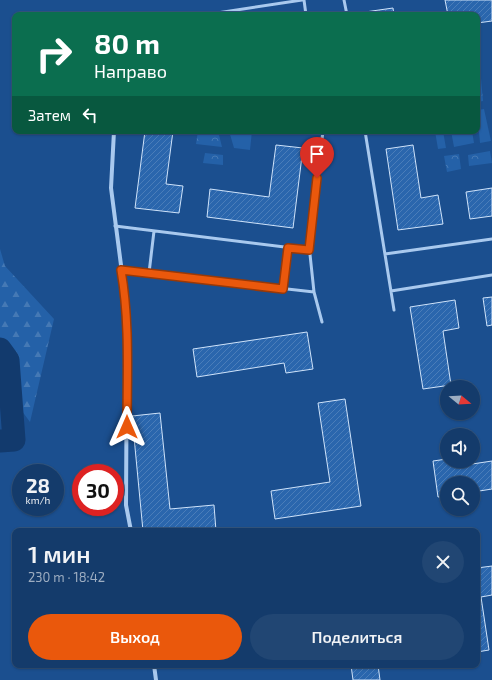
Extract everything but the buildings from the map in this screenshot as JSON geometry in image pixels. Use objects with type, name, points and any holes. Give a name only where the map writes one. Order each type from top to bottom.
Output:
[{"type":"street","points":[[114,134],[111,188],[125,296],[127,333],[126,505],[130,528]]},
{"type":"street","points":[[154,668],[156,680]]},
{"type":"lane","points":[[224,12],[303,0],[305,12]]},
{"type":"lane","points":[[344,0],[346,12]]},
{"type":"lane","points":[[322,322],[314,292],[309,250],[310,229],[323,134]]},
{"type":"lane","points":[[365,134],[394,310]]},
{"type":"lane","points":[[115,226],[309,250]]},
{"type":"lane","points":[[149,273],[154,231]]},
{"type":"lane","points":[[385,254],[492,239]]},
{"type":"lane","points":[[283,289],[288,248]]},
{"type":"lane","points":[[121,270],[314,292]]},
{"type":"lane","points":[[391,291],[492,275]]},
{"type":"green space","points":[[480,67],[483,101],[480,102]]},
{"type":"green space","points":[[484,109],[491,141],[480,143],[479,134],[480,110]]},
{"type":"green space","points":[[198,134],[219,134],[222,147],[196,144]]},
{"type":"green space","points":[[230,134],[252,134],[250,150],[234,148]]},
{"type":"green space","points":[[436,134],[444,134],[446,148],[438,149]]},
{"type":"green space","points":[[452,134],[472,134],[474,143],[454,147]]},
{"type":"green space","points":[[490,151],[492,163],[469,166],[468,155]]},
{"type":"green space","points":[[205,153],[223,155],[223,165],[203,163]]},
{"type":"green space","points":[[459,154],[461,169],[447,172],[444,156]]},
{"type":"green space","points":[[0,249],[5,266],[54,319],[30,422],[0,381]]},
{"type":"waterway","points":[[0,349],[8,360],[14,440],[0,441]]},
{"type":"route","points":[[127,427],[127,333],[125,296],[121,270],[283,289],[288,248],[309,250],[310,229],[317,178]]}]
